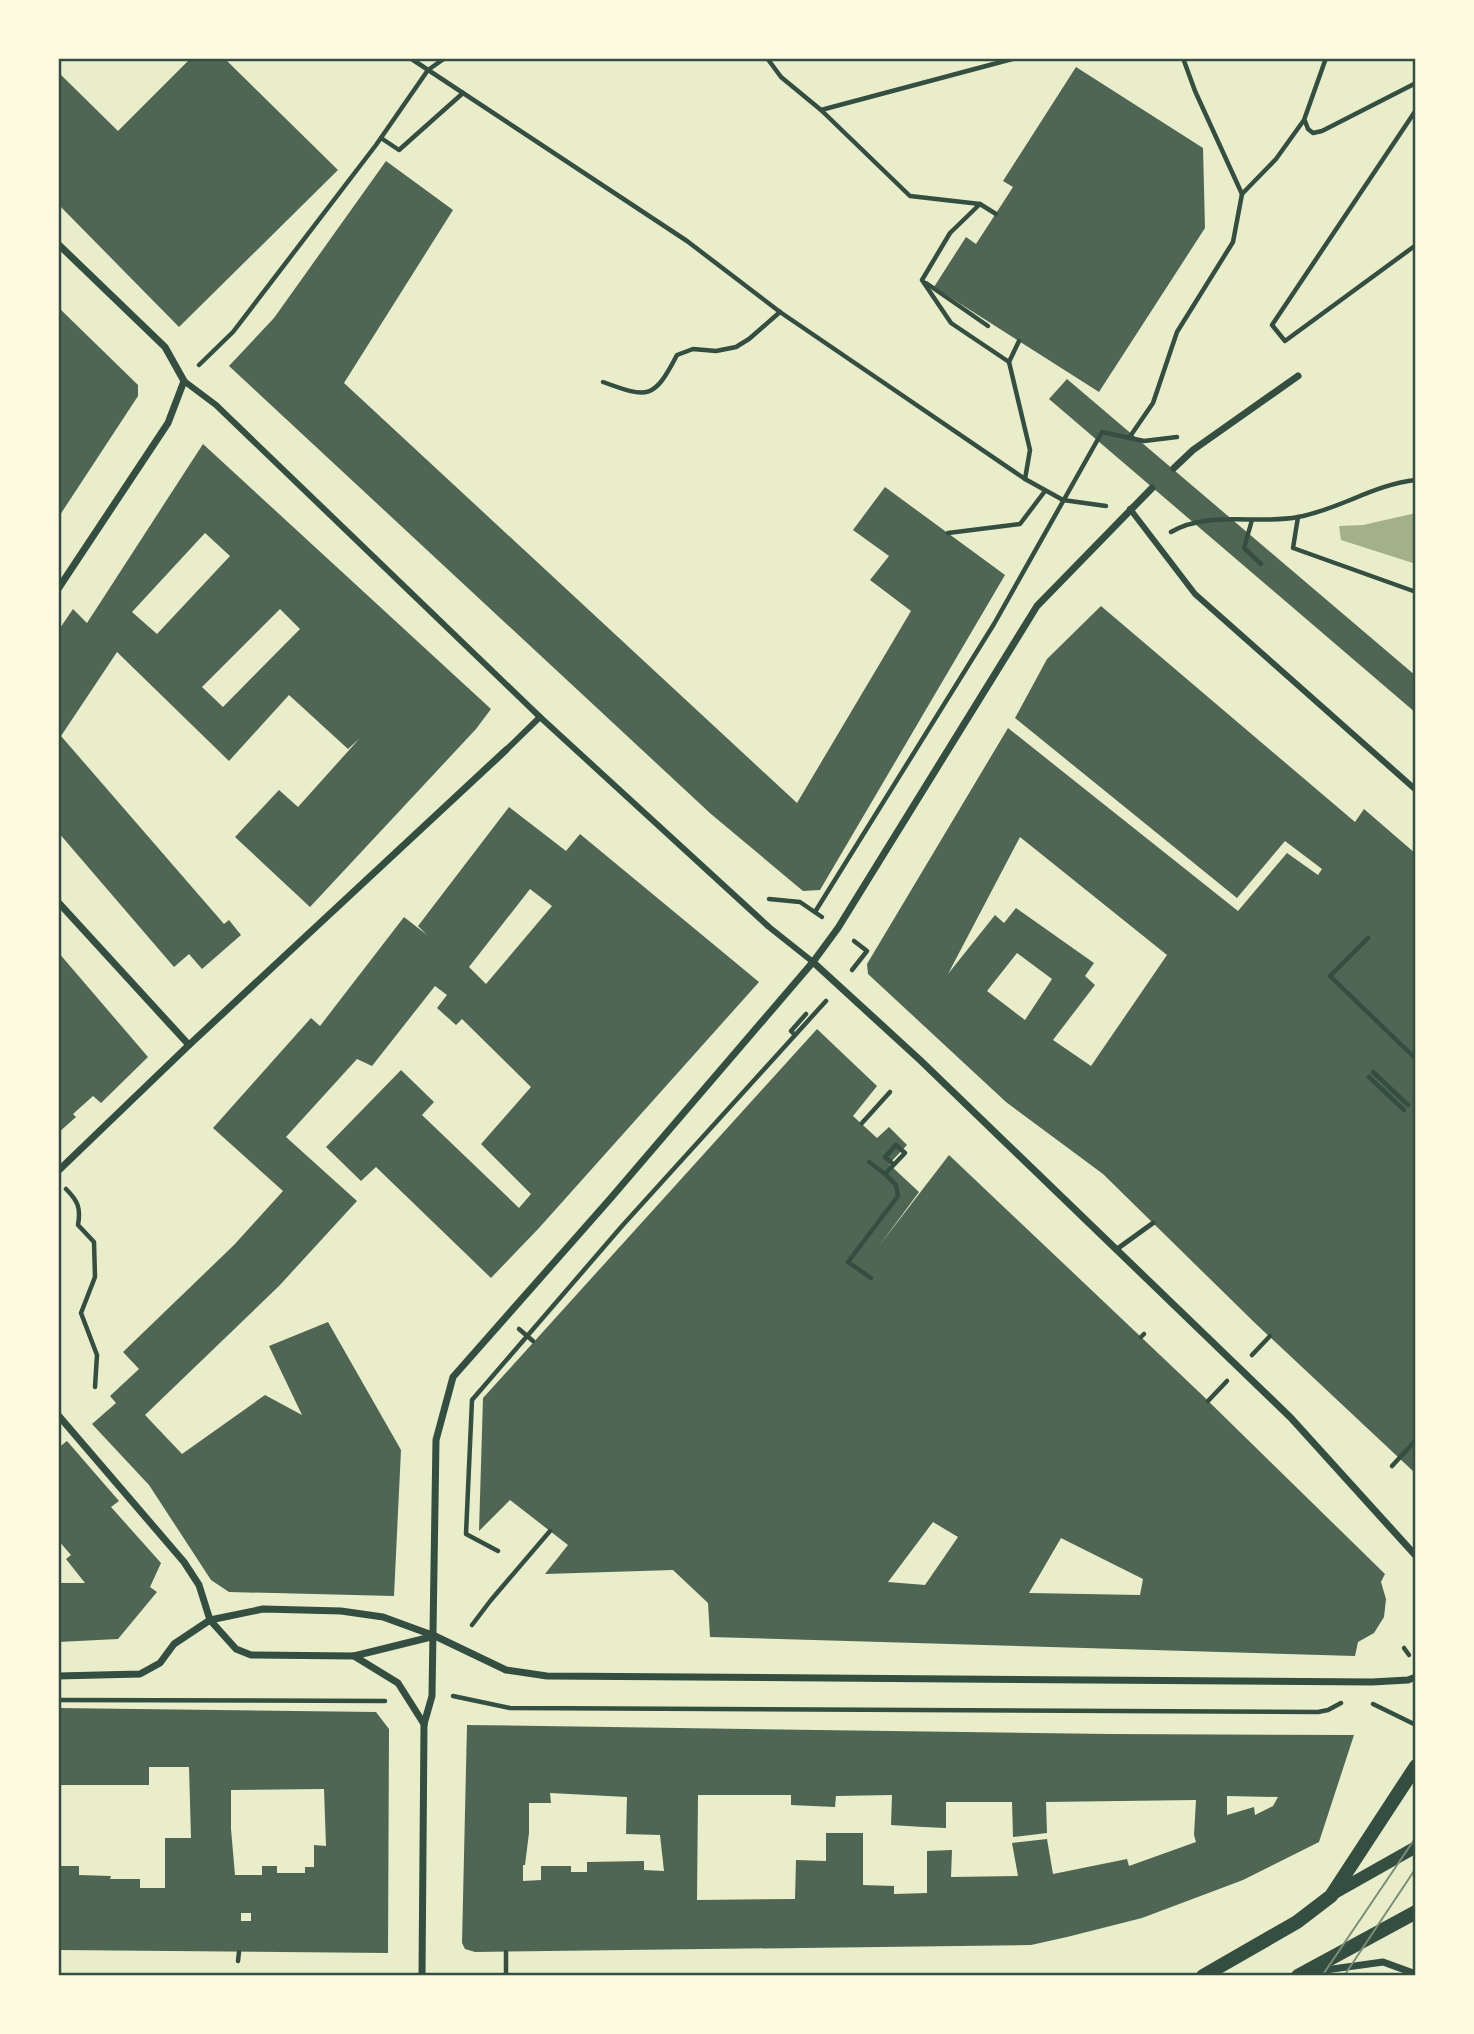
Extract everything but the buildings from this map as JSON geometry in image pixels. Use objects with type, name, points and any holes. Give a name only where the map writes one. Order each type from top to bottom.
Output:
[{"type":"main road","points":[[1203,1976],[1297,1922],[1331,1896],[1416,1766]]},
{"type":"main road","points":[[1301,1975],[1416,1912]]},
{"type":"street","points":[[58,244],[165,347],[184,381],[216,405],[540,717],[769,928],[813,962],[910,1051],[1291,1418],[1416,1556]]},
{"type":"street","points":[[1174,468],[1193,450],[1298,376]]},
{"type":"street","points":[[58,589],[168,423],[184,381]]},
{"type":"street","points":[[422,1976],[424,1724],[432,1696],[435,1636],[436,1440],[453,1377],[813,962],[838,928],[1037,606],[1152,488]]},
{"type":"street","points":[[1130,509],[1195,594],[1416,790]]},
{"type":"street","points":[[58,1171],[540,717]]},
{"type":"street","points":[[58,902],[189,1045]]},
{"type":"street","points":[[58,1415],[184,1562],[198,1585],[210,1620],[236,1650],[251,1655],[354,1656],[435,1636]]},
{"type":"street","points":[[58,1676],[141,1674],[160,1663],[174,1644],[210,1620],[263,1609],[341,1611],[383,1618],[435,1636],[506,1670],[547,1676],[1358,1682],[1408,1680],[1416,1677]]},
{"type":"street","points":[[354,1656],[398,1683],[424,1724]]},
{"type":"street","points":[[1331,1896],[1416,1847]]},
{"type":"street","points":[[1301,1975],[1352,1964],[1383,1962],[1416,1974]]},
{"type":"lane","points":[[1116,1249],[1153,1223]]},
{"type":"path","points":[[410,58],[687,241],[780,312],[1025,479],[1063,500],[1130,509]]},
{"type":"path","points":[[184,381],[233,332],[382,138],[428,70],[446,58]]},
{"type":"path","points":[[767,58],[782,77],[821,110],[910,196],[980,204],[996,214]]},
{"type":"path","points":[[821,110],[1016,58]]},
{"type":"path","points":[[1184,58],[1195,90],[1242,194]]},
{"type":"path","points":[[1129,438],[1153,404],[1177,332],[1233,242],[1242,194],[1276,159],[1304,120],[1326,58]]},
{"type":"path","points":[[1304,120],[1313,133],[1322,131],[1416,83]]},
{"type":"path","points":[[382,138],[399,150],[463,93]]},
{"type":"path","points":[[1416,110],[1272,325],[1285,341],[1416,245]]},
{"type":"path","points":[[922,280],[950,233],[980,204]]},
{"type":"path","points":[[922,280],[988,326]]},
{"type":"path","points":[[922,280],[951,323],[1009,362]]},
{"type":"path","points":[[603,382],[641,394],[654,390],[666,376],[677,355],[694,349],[716,351],[736,347],[780,312]]},
{"type":"path","points":[[1019,341],[1009,362],[1030,450],[1025,479]]},
{"type":"path","points":[[815,912],[994,624],[1102,432],[1144,441],[1186,436]]},
{"type":"path","points":[[1155,542],[1183,525],[1298,517],[1416,480]]},
{"type":"path","points":[[948,533],[1020,524],[1045,491]]},
{"type":"path","points":[[1298,517],[1293,548],[1416,592]]},
{"type":"path","points":[[1252,520],[1244,548],[1261,564]]},
{"type":"path","points":[[1368,938],[1330,976],[1416,1059]]},
{"type":"path","points":[[498,1550],[466,1534],[472,1400],[622,1226],[795,1035],[808,1016]]},
{"type":"path","points":[[1373,1072],[1408,1105]]},
{"type":"path","points":[[1369,1077],[1404,1110]]},
{"type":"path","points":[[862,1123],[890,1092]]},
{"type":"path","points":[[885,1174],[905,1153],[896,1144],[885,1157],[893,1164]]},
{"type":"path","points":[[869,1163],[896,1185],[898,1196],[848,1262],[871,1278]]},
{"type":"path","points":[[64,1187],[77,1201],[80,1211],[78,1225],[94,1242],[95,1277],[81,1312],[97,1355],[95,1387]]},
{"type":"path","points":[[1392,1466],[1416,1440]]},
{"type":"path","points":[[472,1625],[550,1531]]},
{"type":"path","points":[[1404,1648],[1409,1655]]},
{"type":"path","points":[[467,1699],[510,1708],[1304,1712],[1328,1710],[1350,1701]]},
{"type":"path","points":[[58,1700],[354,1701]]},
{"type":"path","points":[[1367,1701],[1416,1726]]},
{"type":"path","points":[[238,1961],[239,1952]]},
{"type":"path","points":[[506,1952],[506,1976]]},
{"type":"shaded area","points":[[1416,513],[1416,564],[1341,540],[1339,526],[1363,525]]},
{"type":"tram line","points":[[1322,1976],[1416,1837]]},
{"type":"tram line","points":[[1344,1976],[1416,1868]]}]
